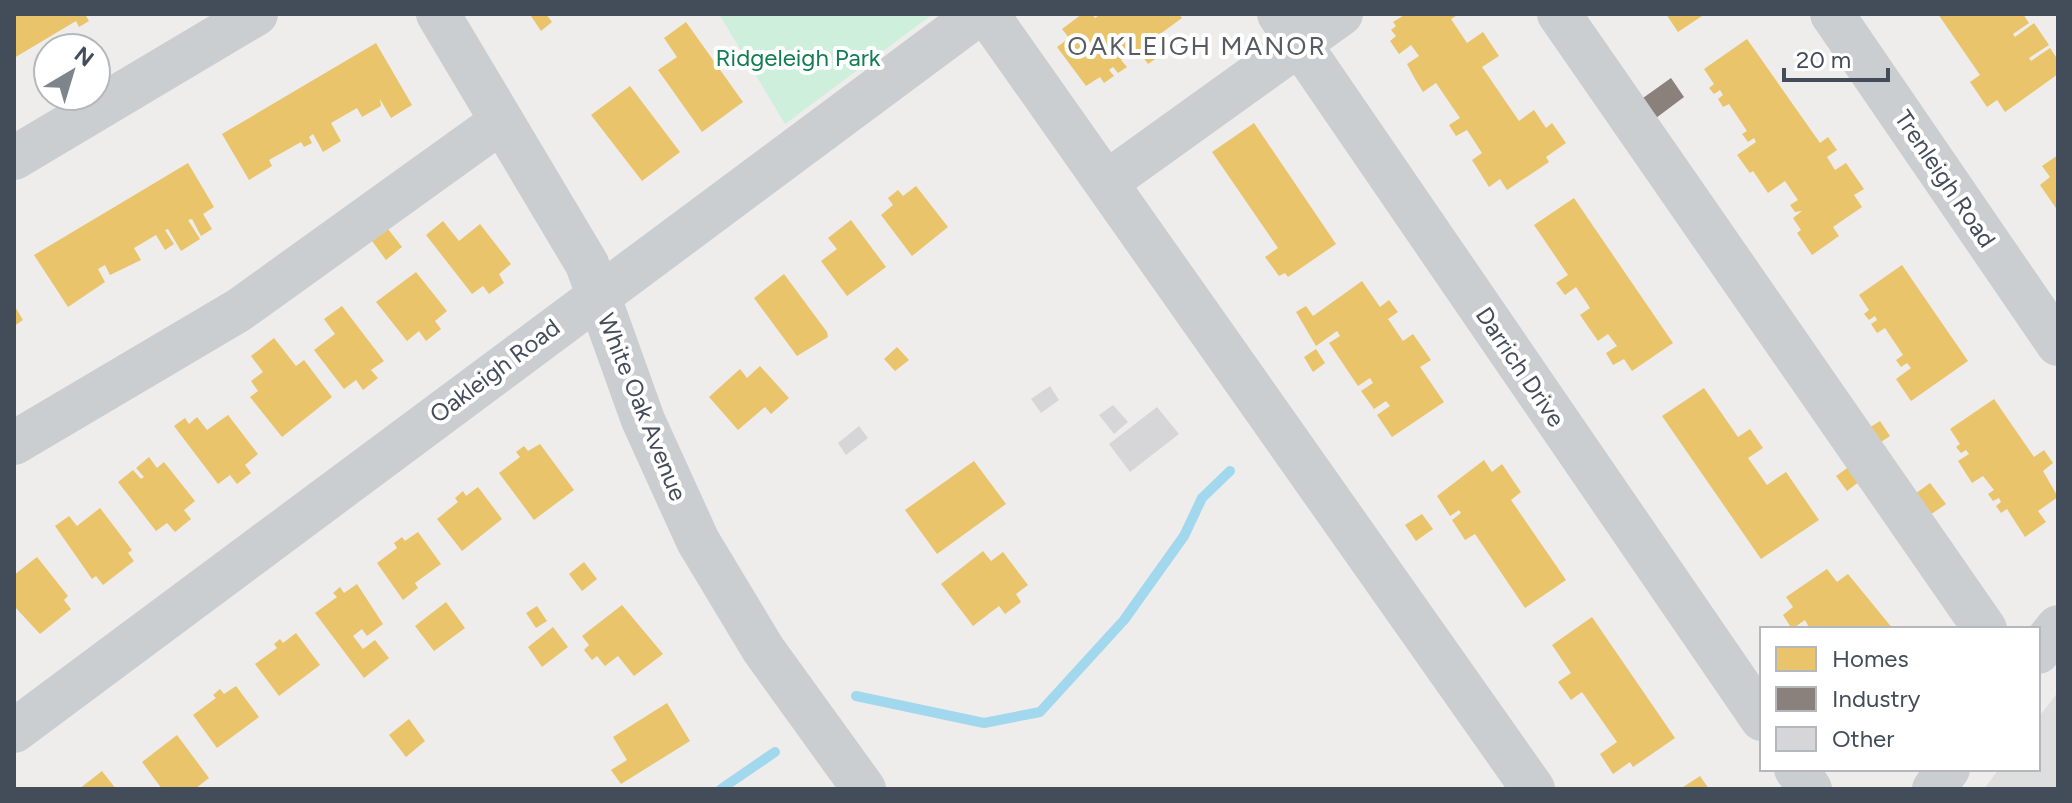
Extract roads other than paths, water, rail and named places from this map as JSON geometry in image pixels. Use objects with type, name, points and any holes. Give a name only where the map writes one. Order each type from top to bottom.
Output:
[{"type":"street","points":[[14,158],[212,25],[256,14]]},
{"type":"street","name":"White Oak Avenue","points":[[438,14],[587,264],[643,420],[698,541],[763,649],[864,789]]},
{"type":"street","name":"Oakleigh Road","points":[[14,731],[978,14]]},
{"type":"street","points":[[987,14],[1533,789]]},
{"type":"street","points":[[1107,182],[1289,29],[1341,14]]},
{"type":"street","points":[[1559,14],[1984,627]]},
{"type":"street","name":"Trenleigh Road","points":[[1832,14],[2058,344]]},
{"type":"street","name":"Darrich Drive","points":[[1289,29],[1760,716]]},
{"type":"street","points":[[14,443],[239,310],[502,121]]},
{"type":"street","points":[[2040,650],[2058,627]]},
{"type":"street","points":[[1797,771],[1810,789]]},
{"type":"street","points":[[1934,789],[1947,771]]},
{"type":"waterway","points":[[856,696],[984,723],[1040,712],[1124,620],[1184,536],[1202,498],[1230,471]]},
{"type":"waterway","points":[[721,789],[775,752]]},
{"type":"district","name":"OAKLEIGH MANOR","points":[[1197,46]]},
{"type":"park label","name":"Ridgeleigh Park","points":[[798,58]]}]
